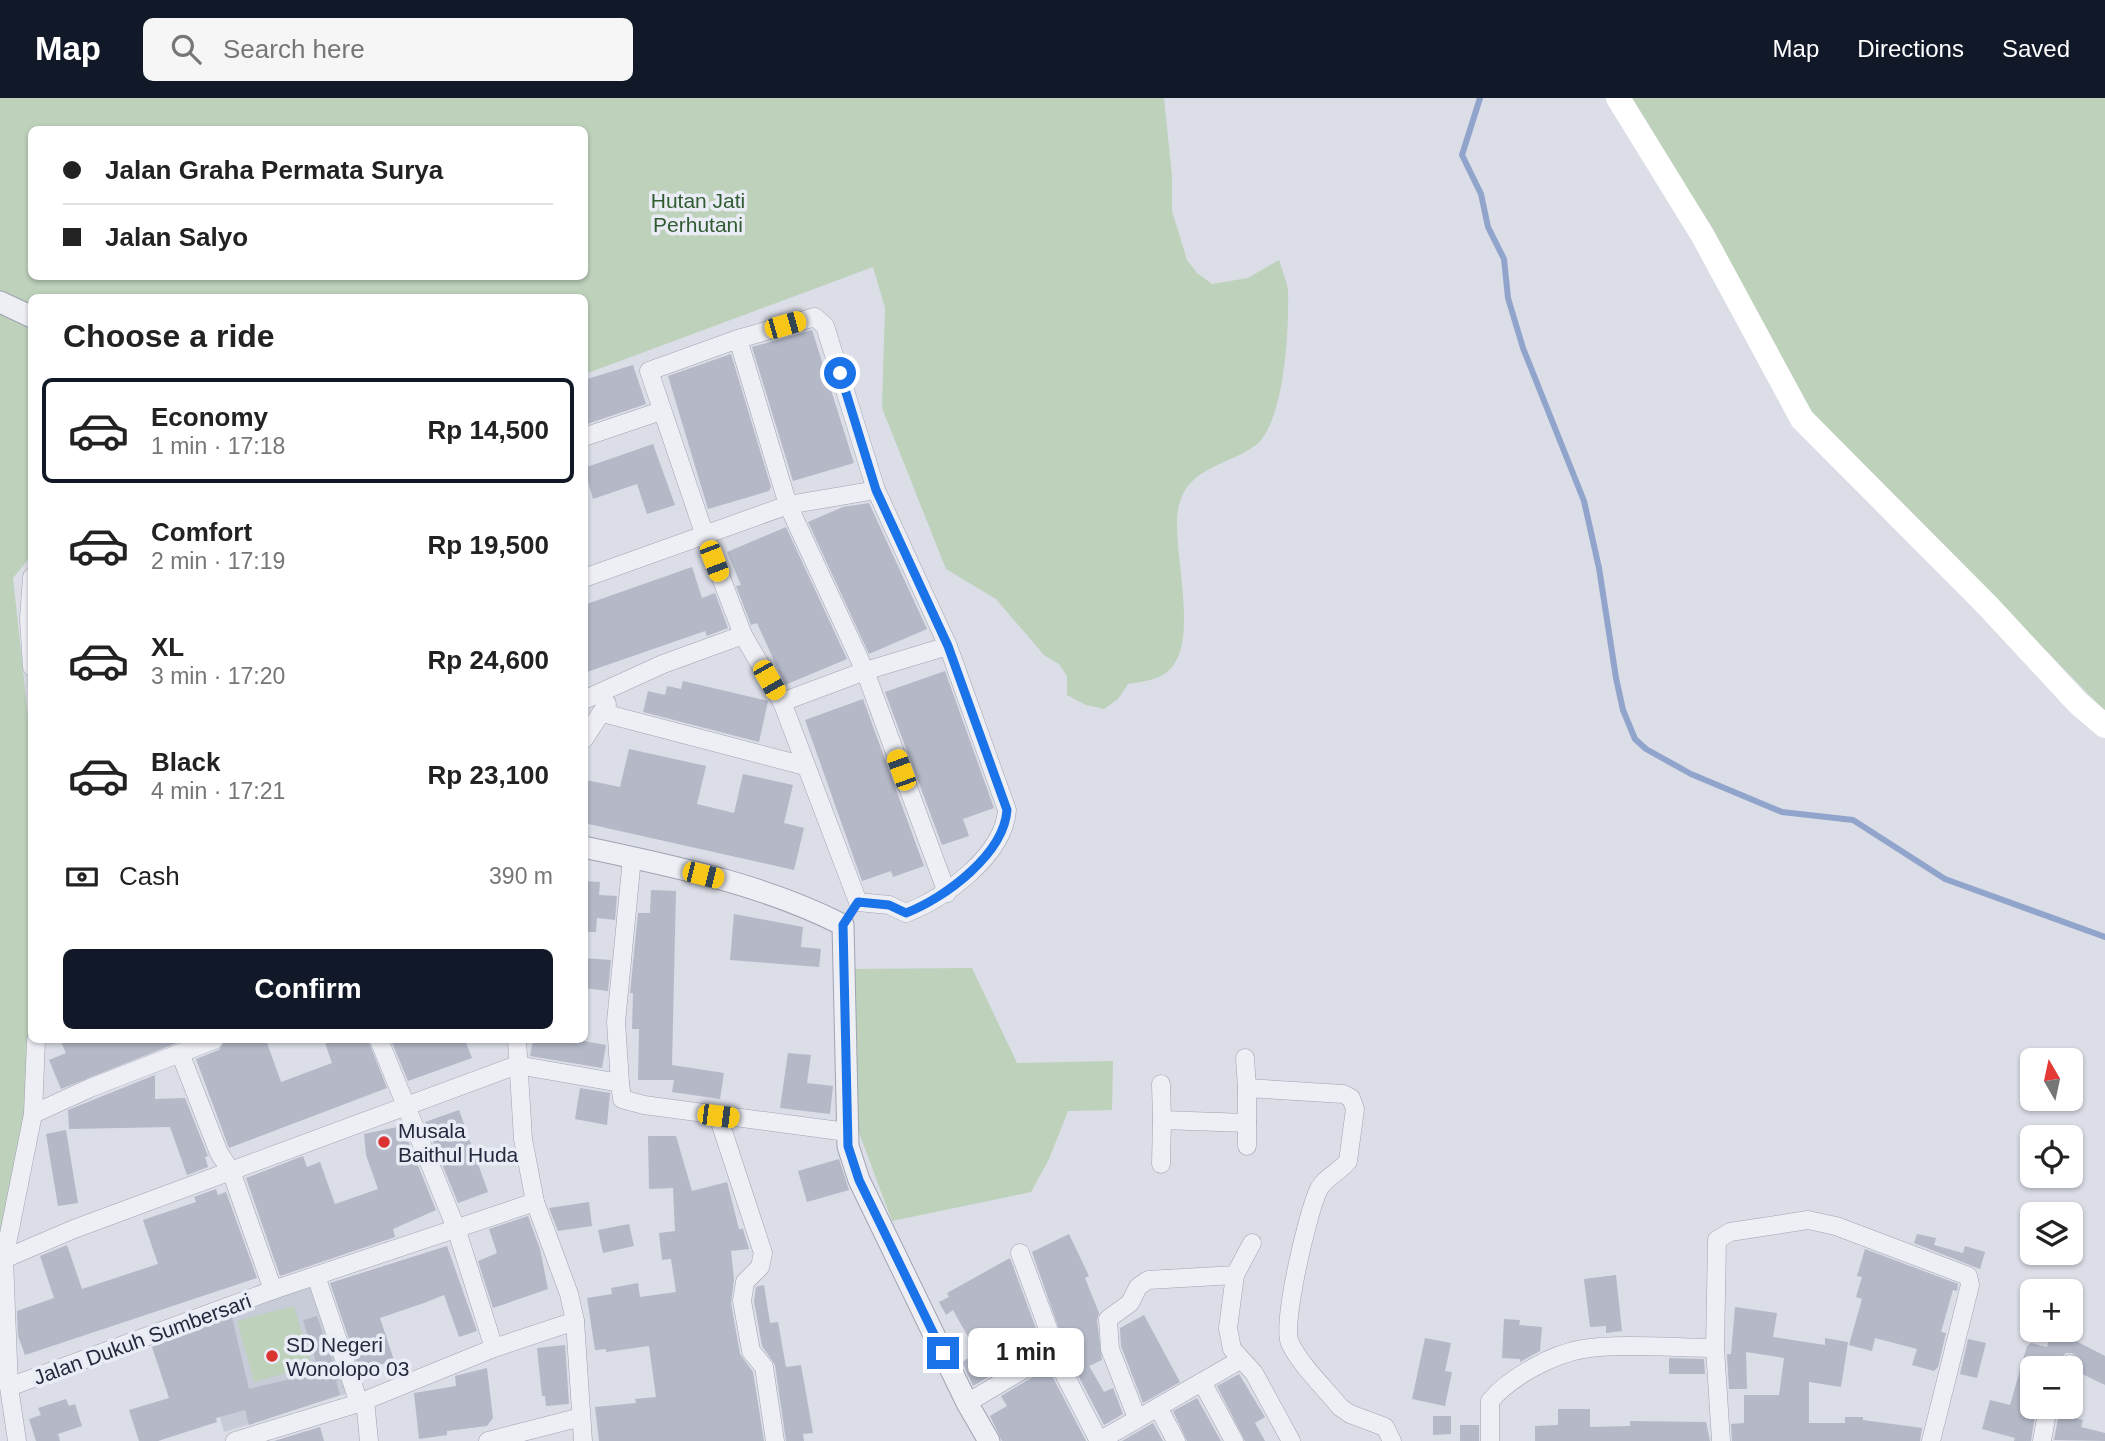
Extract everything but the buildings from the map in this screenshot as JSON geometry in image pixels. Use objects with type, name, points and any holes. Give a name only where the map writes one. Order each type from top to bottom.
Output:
[{"type":"main road","points":[[1618,98],[1703,236],[1802,419],[1988,606],[2078,703],[2105,726]]},
{"type":"street","points":[[0,302],[28,315]]},
{"type":"street","points":[[815,317],[822,322],[876,490],[948,646],[1007,810],[1006,824],[996,845],[947,893],[906,913],[889,905],[858,902],[782,702],[743,635],[705,536],[649,371],[738,339],[815,317]]},
{"type":"street","points":[[738,339],[788,505],[865,671],[947,893]]},
{"type":"street","points":[[588,436],[662,411]]},
{"type":"street","points":[[588,577],[788,505],[876,490]]},
{"type":"street","points":[[588,698],[663,664],[743,635]]},
{"type":"street","points":[[782,702],[865,671],[948,646]]},
{"type":"street","points":[[588,734],[603,713],[613,689]]},
{"type":"street","points":[[603,713],[805,766]]},
{"type":"street","points":[[588,848],[800,903],[843,925]]},
{"type":"street","points":[[632,858],[616,1022],[622,1099],[718,1116],[846,1132]]},
{"type":"street","points":[[858,902],[843,925],[846,1132],[859,1180],[967,1403],[989,1441]]},
{"type":"street","name":"Jalan Dukuh Sumbersari","points":[[17,1441],[4,1342],[4,1259],[33,1114],[36,1043]]},
{"type":"street","points":[[33,1114],[206,1043]]},
{"type":"street","points":[[380,1043],[456,1228],[494,1348]]},
{"type":"street","points":[[517,1043],[523,1139],[534,1202],[569,1294],[575,1321],[583,1441]]},
{"type":"street","name":"Jalan Dukuh Sumbersari","points":[[180,1053],[219,1153],[231,1171],[273,1290]]},
{"type":"street","points":[[1245,1058],[1247,1146]]},
{"type":"street","points":[[4,1259],[74,1229],[517,1065],[620,1083]]},
{"type":"street","points":[[1161,1084],[1161,1164]]},
{"type":"street","points":[[1247,1088],[1343,1094],[1351,1098],[1355,1109],[1348,1161],[1322,1183],[1316,1193],[1300,1255],[1287,1333],[1291,1346],[1340,1406],[1350,1414],[1385,1427],[1392,1441]]},
{"type":"street","points":[[718,1116],[763,1252],[760,1266],[745,1282],[742,1301],[751,1352],[764,1367],[775,1441]]},
{"type":"street","points":[[1161,1120],[1247,1123]]},
{"type":"street","name":"Jalan Dukuh Sumbersari","points":[[9,1387],[273,1290],[534,1202]]},
{"type":"street","points":[[1721,1441],[1715,1348],[1719,1237],[1730,1232],[1808,1220],[1836,1226],[1966,1273],[1970,1285],[1931,1441]]},
{"type":"street","points":[[1252,1243],[1236,1275],[1228,1328],[1231,1349],[1254,1373],[1291,1441]]},
{"type":"street","points":[[1020,1253],[1058,1362],[1099,1441],[1240,1360]]},
{"type":"street","points":[[1137,1418],[1110,1349],[1108,1319],[1129,1303],[1138,1287],[1148,1280],[1236,1275]]},
{"type":"street","points":[[316,1276],[362,1402],[369,1441]]},
{"type":"street","points":[[235,1441],[362,1402],[494,1348],[575,1321]]},
{"type":"street","points":[[1490,1441],[1490,1401],[1510,1380],[1536,1368],[1582,1349],[1715,1348]]},
{"type":"street","points":[[967,1403],[1056,1350]]},
{"type":"street","points":[[1202,1382],[1234,1441]]},
{"type":"street","points":[[1158,1407],[1176,1441]]},
{"type":"street","points":[[488,1441],[581,1417]]},
{"type":"street","points":[[2042,1441],[2046,1419]]},
{"type":"shaded area","name":"SD Negeri Wonolopo 03","points":[[316,1282],[351,1392],[224,1432],[195,1324]]},
{"type":"green space","name":"Hutan Jati Perhutani","points":[[0,98],[1164,98],[1172,176],[1172,211],[1187,260],[1197,273],[1212,284],[1248,278],[1279,260],[1288,291],[1286,349],[1279,396],[1266,433],[1256,445],[1245,452],[1200,474],[1184,492],[1179,505],[1177,524],[1184,624],[1181,647],[1173,665],[1159,677],[1128,684],[1118,699],[1104,709],[1086,705],[1067,695],[1067,676],[1059,664],[1044,655],[996,599],[946,569],[882,408],[885,308],[873,267],[588,373],[588,294],[28,294],[28,560],[13,578],[28,717],[28,1043],[39,1043],[0,1276]]},
{"type":"green space","points":[[1631,98],[2105,98],[2105,711],[1812,412]]},
{"type":"green space","points":[[972,968],[1017,1063],[1113,1061],[1112,1110],[1068,1111],[1049,1159],[1031,1192],[892,1221],[855,1122],[854,969]]},
{"type":"green space","points":[[294,1306],[312,1366],[254,1382],[237,1321]]},
{"type":"waterway","points":[[1480,98],[1462,155],[1481,194],[1488,227],[1504,259],[1508,298],[1523,348],[1584,501],[1599,568],[1616,678],[1623,710],[1635,739],[1646,749],[1691,774],[1782,812],[1853,820],[1945,879],[2105,937]]},
{"type":"place","name":"Musala Baithul Huda","points":[[384,1142]]},
{"type":"place","name":"SD Negeri Wonolopo 03","points":[[272,1356]]},
{"type":"route","points":[[840,373],[876,490],[948,646],[1007,810],[1006,824],[996,845],[947,893],[906,913],[889,905],[858,902],[843,925],[846,963],[848,1146],[859,1180],[943,1353]]}]
